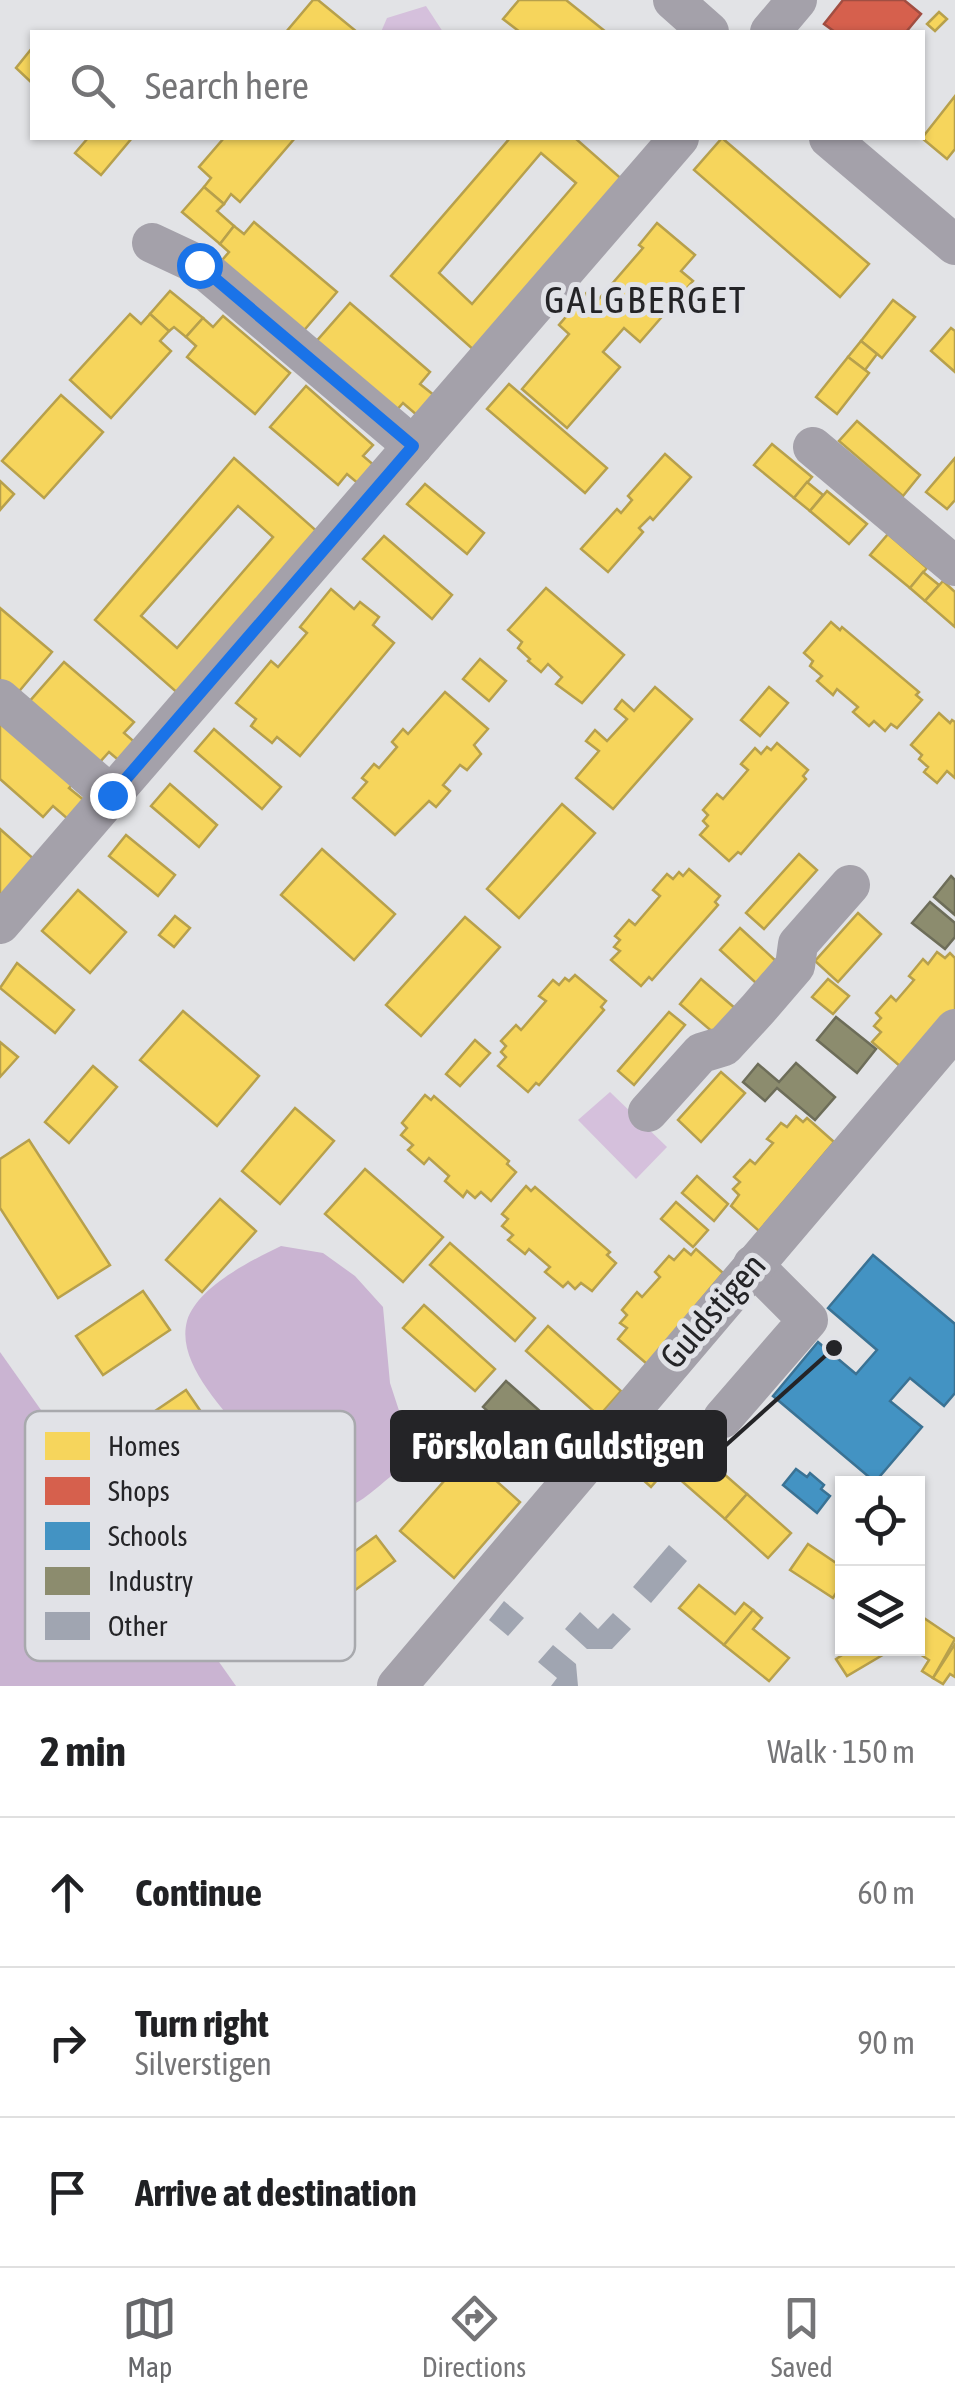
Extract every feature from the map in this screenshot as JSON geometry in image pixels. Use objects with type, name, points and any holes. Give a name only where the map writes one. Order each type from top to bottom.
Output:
[{"type":"street","points":[[673,0],[706,30]]},
{"type":"street","points":[[772,30],[798,0]]},
{"type":"street","points":[[0,924],[678,140]]},
{"type":"street","points":[[831,140],[955,245]]},
{"type":"street","points":[[152,243],[199,265],[413,446]]},
{"type":"street","points":[[813,447],[955,566]]},
{"type":"street","points":[[0,698],[112,795]]},
{"type":"street","points":[[648,1112],[701,1053],[724,1046],[758,1009],[795,966],[798,944],[850,885]]},
{"type":"street","name":"Guldstigen","points":[[396,1686],[955,1029]]},
{"type":"street","points":[[723,1418],[808,1320],[753,1264]]},
{"type":"shaded area","points":[[426,6],[442,30],[382,30],[387,18]]},
{"type":"shaded area","points":[[610,1092],[667,1147],[636,1179],[578,1120]]},
{"type":"shaded area","points":[[281,1246],[323,1253],[355,1276],[383,1307],[390,1383],[406,1432],[401,1468],[355,1503],[355,1411],[225,1411],[194,1367],[185,1336],[193,1309],[213,1286]]},
{"type":"shaded area","points":[[0,1352],[42,1411],[25,1411],[25,1661],[218,1661],[236,1686],[0,1686]]},
{"type":"building: Homes","points":[[313,0],[318,0],[355,30],[288,30]]},
{"type":"building: Homes","points":[[519,0],[566,0],[604,30],[517,30],[503,19]]},
{"type":"building: Homes","points":[[939,12],[947,19],[935,31],[927,24]]},
{"type":"building: Homes","points":[[30,50],[30,81],[16,68]]},
{"type":"building: Homes","points":[[955,96],[955,149],[947,159],[924,140]]},
{"type":"building: Homes","points":[[86,140],[130,140],[101,175],[75,153]]},
{"type":"building: Homes","points":[[222,140],[293,140],[240,202],[231,194],[224,204],[204,187],[211,178],[199,167]]},
{"type":"building: Homes","points":[[508,140],[577,140],[625,182],[476,352],[391,276]],"holes":[[[541,153],[576,183],[472,304],[439,273]]]},
{"type":"building: Homes","points":[[724,140],[869,264],[840,297],[694,170]]},
{"type":"building: Homes","points":[[204,187],[224,204],[217,211],[234,226],[220,244],[182,212]]},
{"type":"building: Homes","points":[[254,222],[337,292],[300,335],[218,265],[229,252],[220,244],[234,226],[244,234]]},
{"type":"building: Homes","points":[[657,223],[695,255],[681,271],[693,281],[640,342],[624,328],[603,352],[620,367],[567,428],[522,389],[569,334],[559,325],[588,291],[598,300],[643,248],[639,245]]},
{"type":"building: Homes","points":[[170,291],[203,318],[186,337],[174,327],[169,331],[150,314]]},
{"type":"building: Homes","points":[[893,300],[915,317],[882,358],[861,341]]},
{"type":"building: Homes","points":[[350,303],[430,372],[420,384],[435,396],[418,416],[403,403],[394,413],[314,344]]},
{"type":"building: Homes","points":[[130,314],[141,324],[150,314],[169,331],[160,341],[171,351],[111,418],[70,380]]},
{"type":"building: Homes","points":[[223,316],[290,373],[255,414],[187,357],[196,346],[186,337],[203,318],[213,327]]},
{"type":"building: Homes","points":[[951,328],[955,331],[955,372],[931,351]]},
{"type":"building: Homes","points":[[861,341],[877,354],[865,370],[848,357]]},
{"type":"building: Homes","points":[[848,357],[869,373],[837,414],[816,397]]},
{"type":"building: Homes","points":[[509,384],[607,468],[585,493],[487,409]]},
{"type":"building: Homes","points":[[306,386],[373,445],[363,456],[376,467],[360,485],[347,474],[338,485],[270,427]]},
{"type":"building: Homes","points":[[61,395],[103,432],[44,498],[2,461]]},
{"type":"building: Homes","points":[[857,421],[920,475],[903,496],[839,441]]},
{"type":"building: Homes","points":[[772,444],[812,477],[794,498],[754,465]]},
{"type":"building: Homes","points":[[665,454],[691,477],[653,520],[650,517],[639,528],[643,532],[608,572],[581,549],[617,509],[621,513],[632,500],[628,496]]},
{"type":"building: Homes","points":[[234,458],[320,534],[181,696],[95,620]],"holes":[[[238,506],[273,537],[177,648],[141,616]]]},
{"type":"building: Homes","points":[[955,458],[955,500],[947,509],[926,492]]},
{"type":"building: Homes","points":[[0,481],[14,494],[0,510]]},
{"type":"building: Homes","points":[[807,482],[823,495],[810,511],[794,498]]},
{"type":"building: Homes","points":[[425,484],[484,533],[467,554],[407,504]]},
{"type":"building: Homes","points":[[827,491],[867,524],[849,544],[810,511]]},
{"type":"building: Homes","points":[[888,534],[927,568],[910,588],[870,555]]},
{"type":"building: Homes","points":[[384,536],[452,595],[432,619],[363,559]]},
{"type":"building: Homes","points":[[923,572],[939,585],[925,601],[910,588]]},
{"type":"building: Homes","points":[[943,581],[955,592],[955,627],[925,601]]},
{"type":"building: Homes","points":[[546,588],[624,655],[582,703],[556,684],[562,677],[548,664],[541,672],[528,661],[518,648],[522,642],[508,630]]},
{"type":"building: Homes","points":[[331,589],[354,609],[360,602],[379,617],[373,625],[394,643],[300,756],[277,737],[272,743],[251,726],[256,719],[236,703],[271,661],[278,667],[307,633],[300,627]]},
{"type":"building: Homes","points":[[0,608],[52,652],[16,695],[0,681]]},
{"type":"building: Homes","points":[[831,622],[919,692],[916,695],[922,700],[897,728],[891,724],[885,731],[874,721],[869,726],[853,712],[858,707],[837,689],[833,695],[817,681],[822,676],[810,666],[813,661],[804,653]]},
{"type":"building: Homes","points":[[480,659],[506,681],[489,701],[463,679]]},
{"type":"building: Homes","points":[[64,662],[134,722],[124,733],[138,745],[122,763],[109,752],[99,763],[29,702]]},
{"type":"building: Homes","points":[[655,687],[692,719],[613,809],[576,778],[599,751],[586,741],[595,730],[607,741],[627,719],[615,709],[622,700],[634,711]]},
{"type":"building: Homes","points":[[769,687],[788,703],[760,736],[741,720]]},
{"type":"building: Homes","points":[[445,692],[488,729],[474,745],[481,754],[467,770],[460,765],[443,785],[450,791],[436,807],[429,801],[395,835],[353,798],[367,782],[362,778],[374,764],[379,768],[397,747],[392,742],[403,729],[408,734]]},
{"type":"building: Homes","points":[[0,709],[79,777],[69,788],[85,801],[69,820],[53,806],[43,817],[0,779]]},
{"type":"building: Homes","points":[[939,713],[950,723],[955,722],[955,778],[947,771],[937,783],[924,772],[928,767],[911,745]]},
{"type":"building: Homes","points":[[214,729],[281,787],[262,809],[195,751]]},
{"type":"building: Homes","points":[[777,743],[808,770],[803,776],[806,779],[741,854],[738,852],[729,861],[700,835],[708,826],[703,821],[708,815],[703,810],[717,794],[723,799],[748,770],[741,764],[755,748],[761,754]]},
{"type":"building: Homes","points":[[170,784],[217,825],[199,847],[151,806]]},
{"type":"building: Homes","points":[[562,804],[595,833],[519,918],[487,889]]},
{"type":"building: Homes","points":[[0,829],[36,861],[0,901]]},
{"type":"building: Homes","points":[[126,835],[175,875],[158,896],[109,856]]},
{"type":"building: Homes","points":[[322,849],[395,914],[354,960],[281,895]]},
{"type":"building: Homes","points":[[799,854],[817,870],[764,929],[746,913]]},
{"type":"building: Homes","points":[[689,869],[720,896],[715,902],[718,905],[652,980],[649,977],[641,986],[611,960],[620,951],[614,947],[620,940],[615,936],[629,920],[635,925],[660,896],[653,890],[667,874],[673,879]]},
{"type":"building: Homes","points":[[78,890],[126,932],[90,973],[42,931]]},
{"type":"building: Homes","points":[[858,913],[881,934],[838,982],[815,961]]},
{"type":"building: Homes","points":[[175,916],[190,928],[174,947],[159,935]]},
{"type":"building: Homes","points":[[465,917],[500,947],[421,1036],[386,1005]]},
{"type":"building: Homes","points":[[740,928],[776,961],[756,983],[720,950]]},
{"type":"building: Homes","points":[[937,952],[945,958],[950,953],[955,958],[955,1010],[901,1067],[872,1042],[881,1032],[874,1026],[881,1018],[876,1013],[891,996],[896,1001],[914,980],[909,976],[923,959],[928,964]]},
{"type":"building: Homes","points":[[17,963],[74,1010],[55,1033],[0,988]]},
{"type":"building: Homes","points":[[575,975],[606,1001],[601,1007],[604,1010],[539,1085],[536,1083],[528,1092],[498,1066],[506,1057],[501,1052],[506,1046],[501,1041],[516,1025],[521,1030],[546,1001],[539,996],[553,980],[559,985]]},
{"type":"building: Homes","points":[[701,979],[743,1015],[722,1040],[680,1004]]},
{"type":"building: Homes","points":[[828,979],[849,996],[833,1014],[812,997]]},
{"type":"building: Homes","points":[[183,1011],[259,1076],[217,1126],[140,1060]]},
{"type":"building: Homes","points":[[669,1012],[685,1025],[634,1085],[618,1071]]},
{"type":"building: Homes","points":[[475,1040],[490,1053],[460,1086],[446,1074]]},
{"type":"building: Homes","points":[[0,1042],[18,1057],[0,1077]]},
{"type":"building: Homes","points":[[93,1066],[117,1087],[69,1143],[45,1122]]},
{"type":"building: Homes","points":[[721,1072],[745,1093],[701,1142],[678,1120]]},
{"type":"building: Homes","points":[[425,1095],[431,1100],[434,1096],[509,1161],[507,1164],[516,1172],[491,1201],[481,1192],[475,1198],[467,1191],[463,1197],[445,1181],[449,1176],[429,1158],[424,1164],[408,1150],[413,1145],[401,1135],[407,1128],[402,1123]]},
{"type":"building: Homes","points":[[295,1108],[334,1141],[280,1204],[242,1171]]},
{"type":"building: Homes","points":[[796,1116],[803,1122],[807,1118],[834,1142],[759,1231],[731,1206],[739,1195],[733,1189],[740,1182],[734,1177],[750,1160],[755,1164],[773,1143],[767,1139],[781,1123],[787,1127]]},
{"type":"building: Homes","points":[[29,1140],[110,1265],[58,1298],[0,1208],[0,1159]]},
{"type":"building: Homes","points":[[365,1169],[443,1237],[403,1282],[325,1214]]},
{"type":"building: Homes","points":[[697,1176],[728,1204],[714,1221],[682,1193]]},
{"type":"building: Homes","points":[[526,1186],[531,1191],[535,1187],[610,1252],[607,1255],[616,1263],[592,1291],[581,1283],[575,1289],[568,1282],[563,1287],[545,1272],[550,1267],[529,1249],[525,1254],[508,1240],[513,1235],[502,1226],[508,1219],[502,1214]]},
{"type":"building: Homes","points":[[220,1199],[256,1231],[202,1292],[166,1260]]},
{"type":"building: Homes","points":[[676,1202],[708,1230],[693,1247],[661,1219]]},
{"type":"building: Homes","points":[[450,1243],[535,1318],[515,1341],[430,1265]]},
{"type":"building: Homes","points":[[684,1249],[691,1255],[696,1249],[723,1273],[647,1364],[618,1339],[627,1328],[620,1323],[627,1315],[622,1310],[637,1292],[642,1297],[660,1277],[655,1272],[669,1256],[674,1260]]},
{"type":"building: Homes","points":[[143,1291],[170,1330],[103,1375],[76,1336]]},
{"type":"building: Homes","points":[[424,1305],[495,1369],[475,1391],[403,1328]]},
{"type":"building: Homes","points":[[548,1326],[621,1391],[599,1416],[526,1351]]},
{"type":"building: Homes","points":[[186,1390],[200,1411],[155,1411]]},
{"type":"building: Homes","points":[[659,1424],[686,1447],[651,1487],[624,1463]]},
{"type":"building: Homes","points":[[700,1453],[747,1494],[725,1519],[677,1477]]},
{"type":"building: Homes","points":[[467,1455],[520,1502],[454,1578],[400,1531]]},
{"type":"building: Homes","points":[[747,1494],[791,1533],[768,1558],[725,1519]]},
{"type":"building: Homes","points":[[376,1536],[395,1561],[355,1590],[355,1551]]},
{"type":"building: Homes","points":[[808,1544],[835,1562],[835,1595],[833,1598],[790,1570]]},
{"type":"building: Homes","points":[[699,1585],[735,1614],[744,1603],[753,1610],[724,1645],[679,1608]]},
{"type":"building: Homes","points":[[753,1610],[762,1618],[753,1629],[789,1658],[769,1681],[724,1645]]},
{"type":"building: Homes","points":[[925,1619],[955,1639],[933,1678],[922,1671],[929,1660],[923,1656]]},
{"type":"building: Homes","points":[[955,1644],[955,1677],[950,1674],[943,1684],[933,1678]]},
{"type":"building: Homes","points":[[841,1656],[881,1656],[847,1676],[836,1659]]},
{"type":"building: Shops","points":[[843,0],[904,0],[921,14],[908,30],[832,30],[824,24]]},
{"type":"building: Schools","points":[[873,1255],[955,1324],[955,1393],[944,1406],[910,1378],[890,1401],[922,1427],[880,1476],[868,1476],[773,1396],[818,1342],[856,1374],[877,1350],[828,1308]]},
{"type":"building: Schools","points":[[796,1469],[807,1477],[810,1473],[830,1496],[817,1513],[783,1485]]},
{"type":"building: Industry","points":[[951,876],[955,880],[955,915],[934,897]]},
{"type":"building: Industry","points":[[930,902],[955,923],[955,937],[945,949],[912,923]]},
{"type":"building: Industry","points":[[836,1017],[876,1049],[857,1073],[817,1040]]},
{"type":"building: Industry","points":[[796,1063],[835,1097],[815,1120],[777,1088],[765,1101],[743,1082],[758,1064],[779,1082]]},
{"type":"building: Industry","points":[[506,1381],[577,1444],[554,1471],[483,1407]]},
{"type":"building: Other","points":[[669,1545],[687,1561],[651,1603],[633,1587]]},
{"type":"building: Other","points":[[504,1601],[524,1618],[508,1636],[489,1620]]},
{"type":"building: Other","points":[[580,1612],[598,1629],[613,1613],[631,1629],[612,1649],[587,1649],[565,1629]]},
{"type":"building: Other","points":[[553,1645],[576,1664],[578,1686],[551,1686],[557,1678],[538,1662]]},
{"type":"place","name":"Förskolan Guldstigen","points":[[834,1348]]},
{"type":"district","name":"GALGBERGET","points":[[646,300]]},
{"type":"route","points":[[112,795],[413,446],[199,265]]}]
